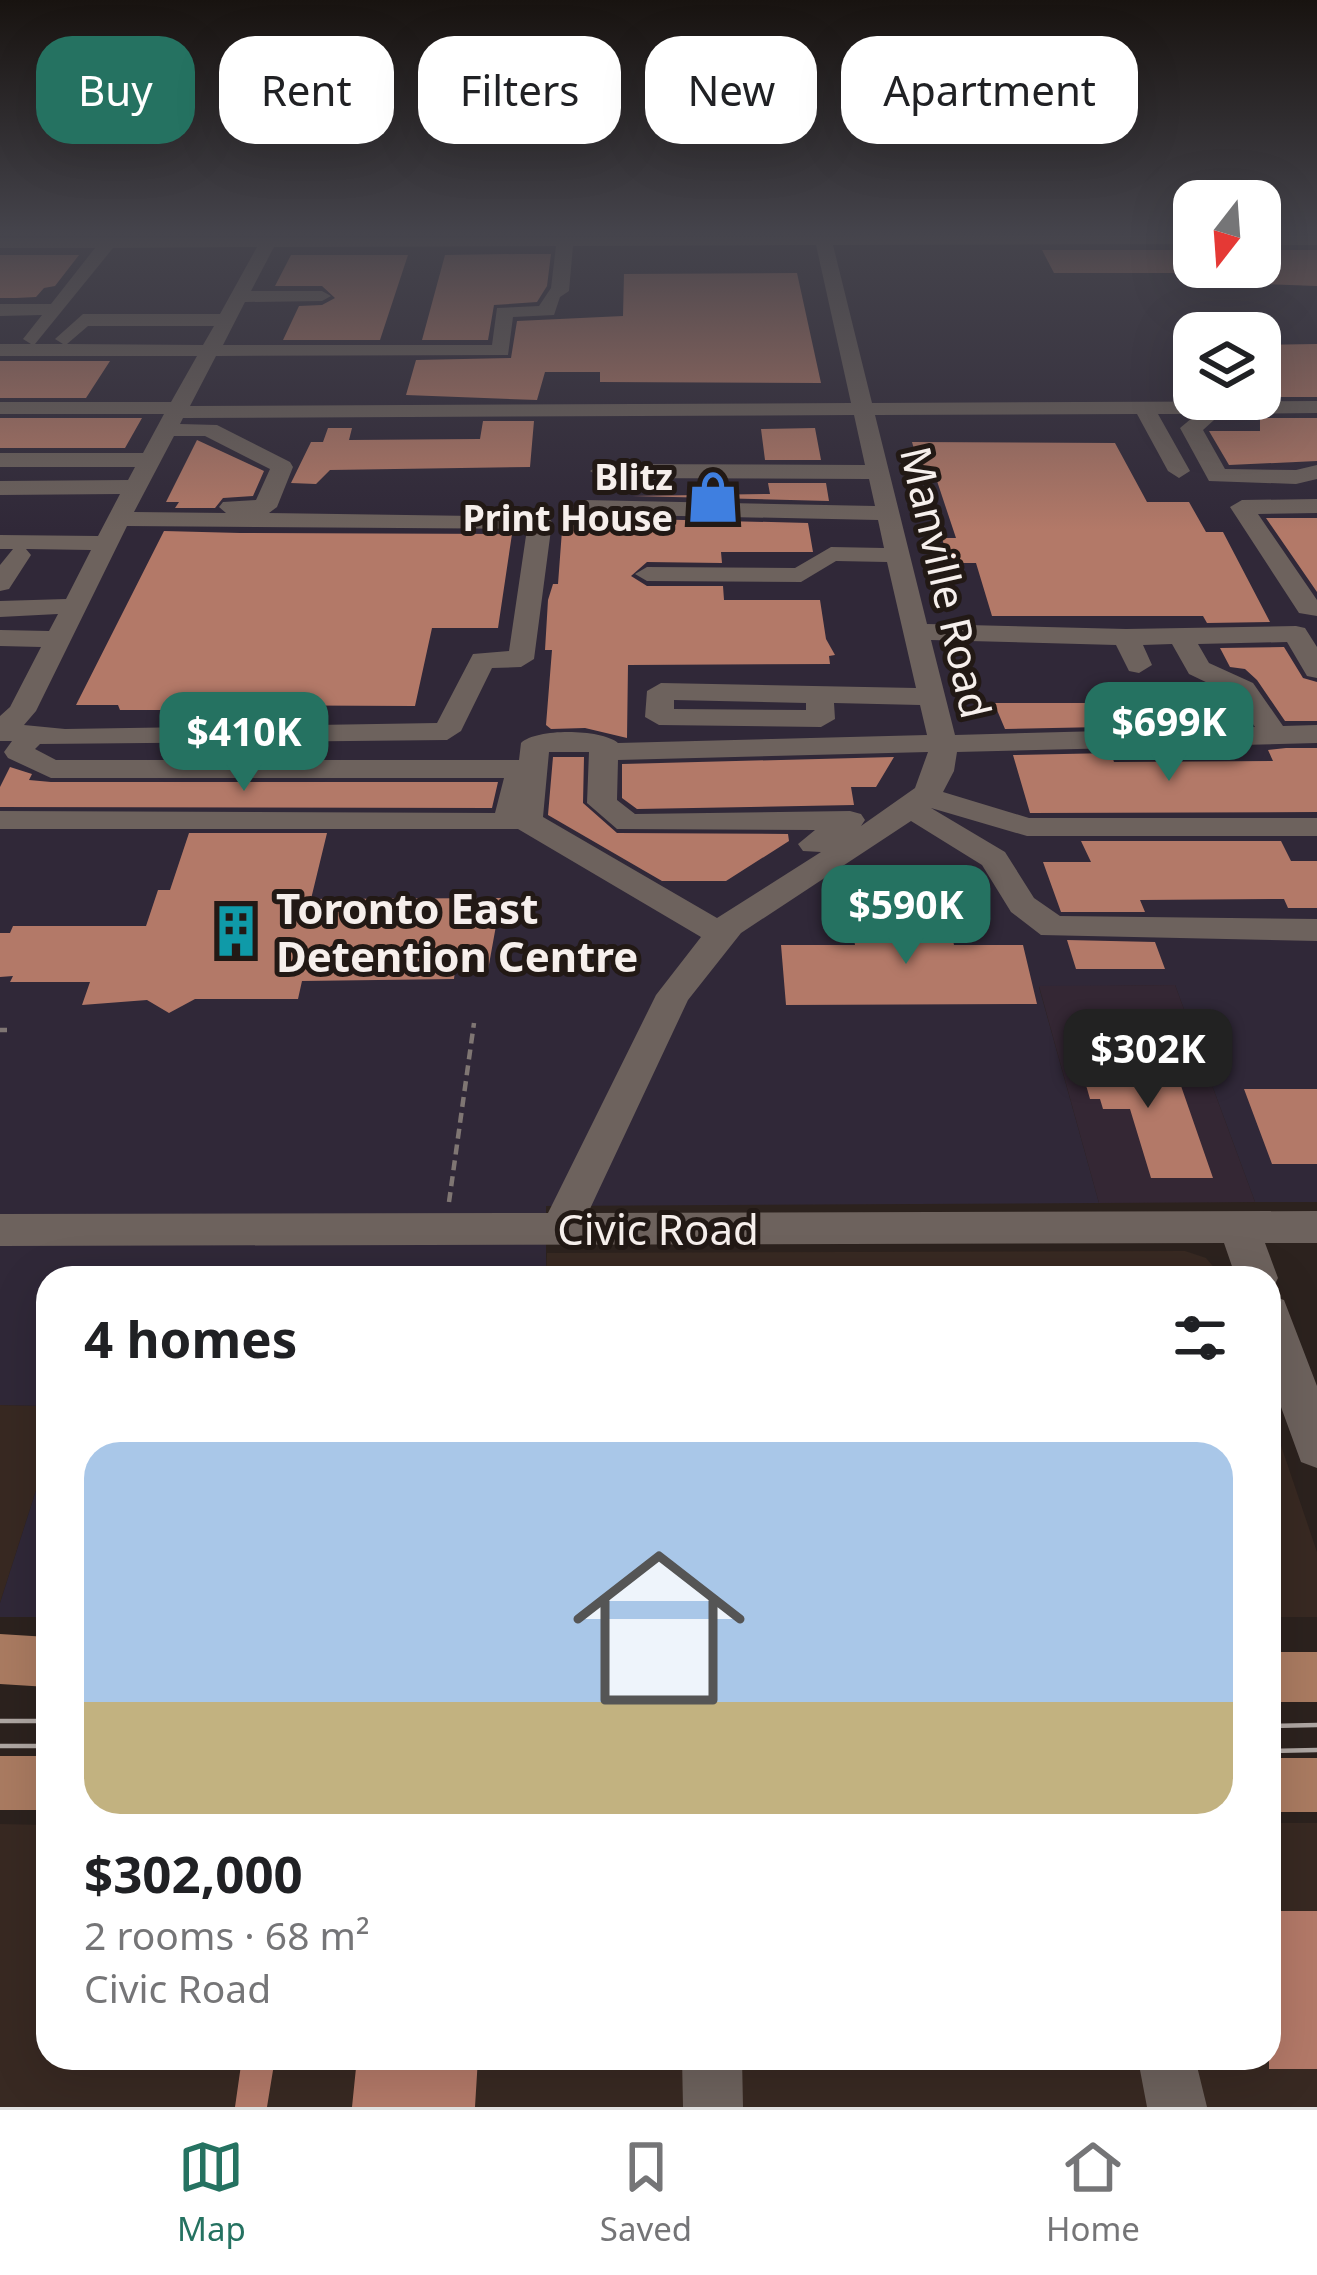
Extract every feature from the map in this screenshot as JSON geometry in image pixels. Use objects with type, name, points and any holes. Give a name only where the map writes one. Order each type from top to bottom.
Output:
[{"type":"main road","points":[[0,1659],[36,1661]]},
{"type":"main road","points":[[1281,1678],[1317,1677]]},
{"type":"main road","points":[[0,1783],[36,1783]]},
{"type":"main road","points":[[1281,1785],[1317,1785]]},
{"type":"street","points":[[0,338],[35,339],[38,334]]},
{"type":"street","points":[[65,339],[69,334]]},
{"type":"street","points":[[10,745],[22,711],[121,514],[218,334]]},
{"type":"street","points":[[0,350],[501,351],[503,334]]},
{"type":"street","name":"Manville Road","points":[[845,334],[943,746],[942,774],[918,803]]},
{"type":"street","points":[[1144,407],[1179,471]]},
{"type":"street","points":[[0,408],[175,417],[1173,407]]},
{"type":"street","points":[[1308,407],[1312,426],[1317,426]]},
{"type":"street","points":[[0,584],[9,548],[121,514],[265,507],[282,467],[175,417]]},
{"type":"street","points":[[1203,420],[1191,428],[1217,476],[1296,477],[1317,472]]},
{"type":"street","points":[[0,460],[151,460]]},
{"type":"street","points":[[601,472],[878,472]]},
{"type":"street","points":[[0,488],[121,514],[540,522],[521,659],[482,660],[447,731],[10,745]]},
{"type":"street","points":[[585,506],[893,532]]},
{"type":"street","points":[[1317,506],[1242,506],[1308,608],[1317,608]]},
{"type":"street","points":[[647,574],[801,575],[831,554],[893,532]]},
{"type":"street","points":[[0,609],[75,606]]},
{"type":"street","points":[[916,632],[1126,637],[1296,634],[1317,670]]},
{"type":"street","points":[[1181,636],[1199,668],[1243,688],[1276,737]]},
{"type":"street","points":[[1126,637],[1138,665]]},
{"type":"street","points":[[0,638],[58,639]]},
{"type":"street","points":[[819,693],[821,719],[659,717],[661,691],[819,693],[930,697]]},
{"type":"street","points":[[604,752],[1317,734]]},
{"type":"street","points":[[561,1228],[710,928],[850,820],[628,823],[602,803],[604,745],[535,743],[527,821],[710,928]]},
{"type":"street","points":[[0,820],[508,823],[521,769],[51,769],[10,745]]},
{"type":"street","points":[[710,928],[918,803],[1027,827],[1317,827]]},
{"type":"street","points":[[918,803],[994,859],[1022,904],[1053,927],[1317,930]]},
{"type":"street","points":[[977,847],[1030,840],[1317,842]]},
{"type":"street","name":"Civic Road","points":[[0,1230],[1317,1227]]},
{"type":"street","points":[[1239,1228],[1253,1266]]},
{"type":"street","points":[[1281,1361],[1296,1423]]},
{"type":"street","points":[[712,2070],[713,2107]]},
{"type":"path","points":[[447,1228],[474,1023]]},
{"type":"shaded area","points":[[0,334],[1173,334],[1173,420],[1281,420],[1281,334],[1317,334],[1317,1202],[1255,1202],[1175,985],[1039,987],[1099,1203],[546,1206],[546,1266],[36,1266],[36,1406],[0,1405]]},
{"type":"shaded area","points":[[1175,985],[1255,1202],[1099,1203],[1039,986]]},
{"type":"shaded area","points":[[1185,1251],[1206,1258],[1213,1266],[546,1266],[547,1253]]},
{"type":"shaded area","points":[[0,1405],[36,1406],[36,1490],[0,1603]]},
{"type":"shaded area","points":[[1281,1446],[1317,1552],[1317,1617],[1281,1617]]},
{"type":"shaded area","points":[[36,1490],[36,1617],[0,1617],[0,1603]]},
{"type":"shaded area","points":[[1281,1823],[1317,1823],[1317,2107],[0,2107],[0,1824],[36,1825],[36,2070],[1281,2070]]},
{"type":"building","points":[[286,334],[382,334],[380,340],[283,340]]},
{"type":"building","points":[[424,334],[489,334],[488,340],[422,340]]},
{"type":"building","points":[[515,334],[810,334],[821,383],[600,382],[600,372],[545,372],[537,400],[406,395],[416,360],[511,358]]},
{"type":"building","points":[[1317,344],[1317,397],[1281,397],[1281,345]]},
{"type":"building","points":[[0,361],[110,361],[86,398],[0,398]]},
{"type":"building","points":[[0,418],[142,418],[125,448],[0,448]]},
{"type":"building","points":[[1317,418],[1317,461],[1229,465],[1209,431],[1260,431],[1260,420]]},
{"type":"building","points":[[483,421],[534,421],[530,467],[330,470],[316,484],[291,483],[311,442],[323,442],[328,428],[352,428],[349,440],[480,439]]},
{"type":"building","points":[[815,428],[821,460],[765,460],[761,429]]},
{"type":"building","points":[[197,440],[264,471],[253,496],[223,498],[215,508],[175,508],[179,502],[166,502]]},
{"type":"building","points":[[912,442],[1115,443],[1147,502],[1189,502],[1206,532],[1223,532],[1270,622],[1207,623],[1203,616],[992,616],[976,563],[949,563],[942,538],[956,538],[936,478],[922,478]]},
{"type":"building","points":[[768,483],[826,483],[829,501],[632,496],[770,494]]},
{"type":"building","points":[[563,517],[808,523],[813,552],[721,552],[722,563],[647,562],[631,576],[647,586],[723,586],[724,600],[820,600],[826,639],[835,655],[829,656],[830,664],[628,665],[627,738],[585,728],[551,729],[546,725],[552,650],[545,650],[548,600],[553,584],[558,584]]},
{"type":"building","points":[[1266,518],[1317,518],[1317,592]]},
{"type":"building","points":[[164,531],[512,534],[498,628],[432,628],[415,706],[173,705],[172,710],[120,710],[118,705],[76,705]]},
{"type":"building","points":[[1284,647],[1303,678],[1317,682],[1317,721],[1285,721],[1257,680],[1245,669],[1230,667],[1220,648]]},
{"type":"building","points":[[994,703],[1094,703],[1102,727],[1005,729]]},
{"type":"building","points":[[1317,748],[1317,812],[1030,813],[1013,755],[1111,753],[1114,762],[1273,761],[1268,750]]},
{"type":"building","points":[[553,757],[584,757],[583,803],[617,833],[788,834],[789,841],[726,881],[662,881],[548,815]]},
{"type":"building","points":[[894,757],[876,787],[851,787],[854,805],[637,809],[622,798],[622,764]]},
{"type":"building","points":[[10,767],[32,774],[29,780],[51,782],[498,782],[492,808],[0,807],[0,787]]},
{"type":"building","name":"Toronto East Detention Centre","points":[[189,833],[327,833],[311,899],[501,898],[488,970],[455,970],[454,979],[302,981],[298,999],[195,999],[169,1013],[147,1000],[82,1005],[90,982],[10,982],[13,976],[0,977],[0,933],[10,933],[13,926],[146,926],[158,890],[170,890]]},
{"type":"building","points":[[1081,841],[1281,841],[1291,861],[1317,861],[1317,908],[1288,908],[1284,899],[1140,900],[1145,912],[1061,912],[1043,862],[1091,862]]},
{"type":"building","points":[[850,914],[947,914],[954,945],[1023,945],[1037,1004],[786,1005],[781,945],[855,945]]},
{"type":"building","points":[[1067,940],[1155,942],[1165,969],[1076,969]]},
{"type":"building","points":[[1076,1050],[1143,1050],[1154,1084],[1180,1083],[1213,1178],[1151,1178],[1130,1109],[1103,1109],[1100,1099],[1090,1099]]},
{"type":"building","points":[[1244,1089],[1317,1089],[1317,1164],[1272,1164]]},
{"type":"building","points":[[1281,1911],[1317,1911],[1317,2069],[1281,2069]]},
{"type":"building","points":[[240,2070],[273,2070],[267,2107],[235,2107]]},
{"type":"building","points":[[356,2070],[477,2070],[475,2107],[352,2107]]},
{"type":"tram line","points":[[0,1721],[36,1721]]},
{"type":"tram line","points":[[1281,1726],[1317,1725]]},
{"type":"tram line","points":[[0,1746],[36,1746]]},
{"type":"tram line","points":[[1281,1751],[1317,1750]]},
{"type":"place","name":"Blitz Print House","points":[[713,497]]},
{"type":"place","name":"Toronto East Detention Centre","points":[[236,931]]}]
